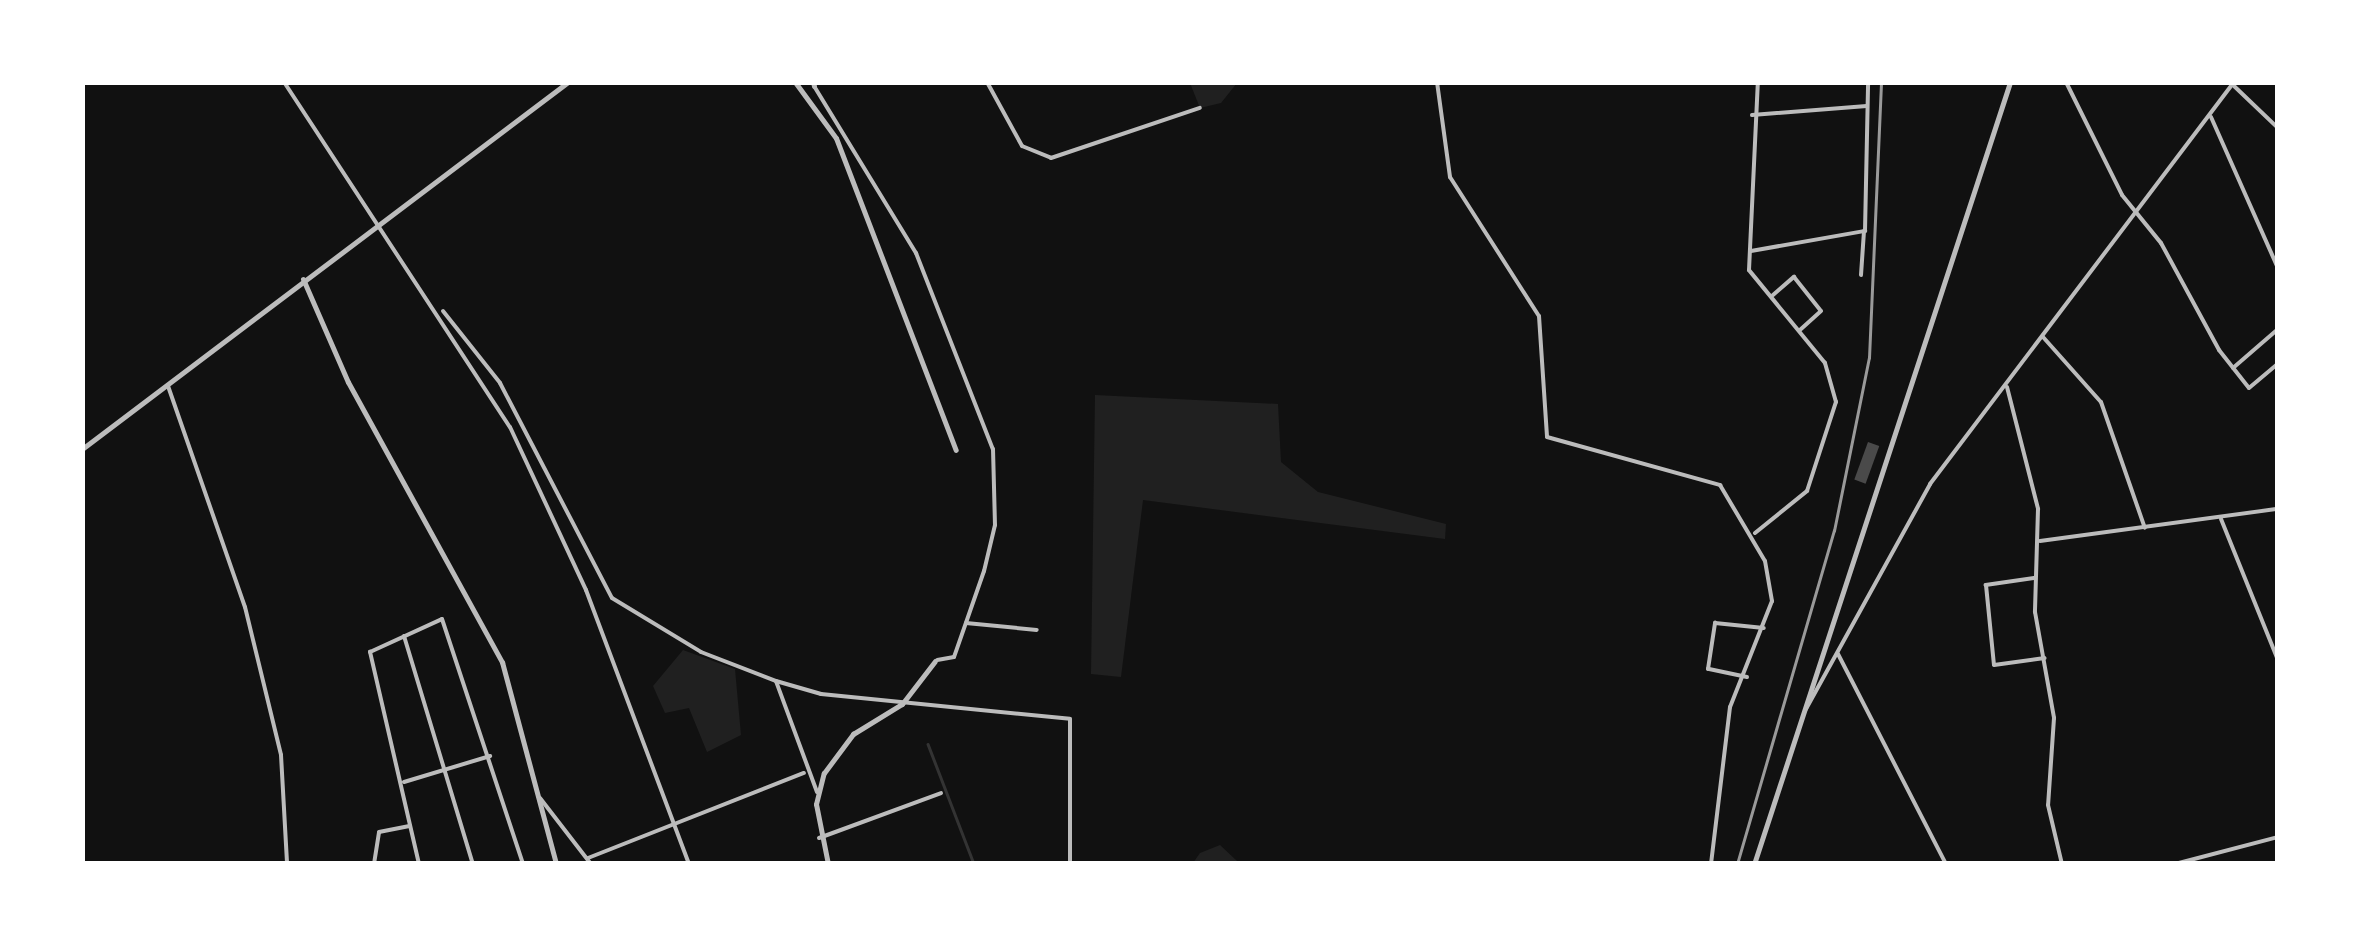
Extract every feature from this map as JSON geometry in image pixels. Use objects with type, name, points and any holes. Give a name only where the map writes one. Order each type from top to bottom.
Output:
[{"type":"street","points":[[284,82],[378,222],[500,383],[612,598],[701,652],[776,681],[902,704],[1070,719],[1070,864]]},
{"type":"street","points":[[82,450],[378,222],[568,82]]},
{"type":"street","points":[[795,82],[836,138],[956,450]]},
{"type":"street","points":[[987,82],[1022,146],[1051,158],[1200,108]]},
{"type":"street","points":[[1437,82],[1450,176],[1539,316],[1548,437],[1701,475],[1735,499],[1755,532],[1771,582],[1766,628],[1730,707],[1711,864]]},
{"type":"street","points":[[1755,532],[1807,492],[1835,419],[1829,372],[1800,330],[1750,276],[1752,115],[1758,82]]},
{"type":"street","points":[[1861,275],[1868,82]]},
{"type":"street","points":[[1754,864],[2010,82]]},
{"type":"street","points":[[2066,82],[2233,368],[2249,388],[2278,364]]},
{"type":"street","points":[[1798,722],[1930,484],[2233,83],[2278,128]]},
{"type":"street","points":[[813,84],[916,254],[993,449],[995,525],[954,657],[935,661],[902,704],[853,734],[817,792]]},
{"type":"street","points":[[1752,115],[1867,106]]},
{"type":"street","points":[[2211,117],[2278,268]]},
{"type":"street","points":[[1750,251],[1864,232]]},
{"type":"street","points":[[1772,296],[1794,277],[1821,311],[1800,330]]},
{"type":"street","points":[[304,279],[348,382],[471,593],[502,662],[556,864]]},
{"type":"street","points":[[438,305],[510,427],[578,572],[689,864]]},
{"type":"street","points":[[2233,368],[2278,329]]},
{"type":"street","points":[[2044,337],[2101,402],[2146,529]]},
{"type":"street","points":[[167,384],[245,607],[281,755],[287,864]]},
{"type":"street","points":[[2006,387],[2040,541],[2034,578],[2054,718],[2048,805],[2062,864]]},
{"type":"street","points":[[2040,541],[2221,520],[2278,509]]},
{"type":"street","points":[[2221,520],[2278,660]]},
{"type":"street","points":[[2034,578],[1986,585],[1994,665],[2045,658]]},
{"type":"street","points":[[419,864],[370,652],[442,619],[524,864]]},
{"type":"street","points":[[966,623],[1037,630]]},
{"type":"street","points":[[1747,676],[1708,668],[1715,623],[1766,628]]},
{"type":"street","points":[[404,636],[448,769],[474,864]]},
{"type":"street","points":[[1837,652],[1946,864]]},
{"type":"street","points":[[776,681],[804,773],[817,792],[819,838],[828,864]]},
{"type":"street","points":[[403,782],[490,756]]},
{"type":"street","points":[[540,798],[589,861],[673,822],[804,773]]},
{"type":"street","points":[[819,838],[941,792]]},
{"type":"street","points":[[374,864],[379,832],[409,826]]},
{"type":"street","points":[[2174,864],[2278,838]]},
{"type":"shaded area","points":[[1190,83],[1237,83],[1221,103],[1200,108]]},
{"type":"shaded area","points":[[1095,395],[1278,404],[1281,462],[1318,492],[1446,524],[1445,539],[1143,500],[1121,677],[1091,674]]},
{"type":"shaded area","points":[[683,650],[735,669],[741,735],[707,752],[689,708],[665,713],[653,686]]},
{"type":"shaded area","points":[[1220,845],[1237,861],[1193,863],[1200,853]]},
{"type":"building","points":[[1868,442],[1879,446],[1866,484],[1854,480]]},
{"type":"waterway","points":[[928,744],[974,864]]},
{"type":"railway","points":[[1737,864],[1834,531],[1869,358],[1881,82]]}]
